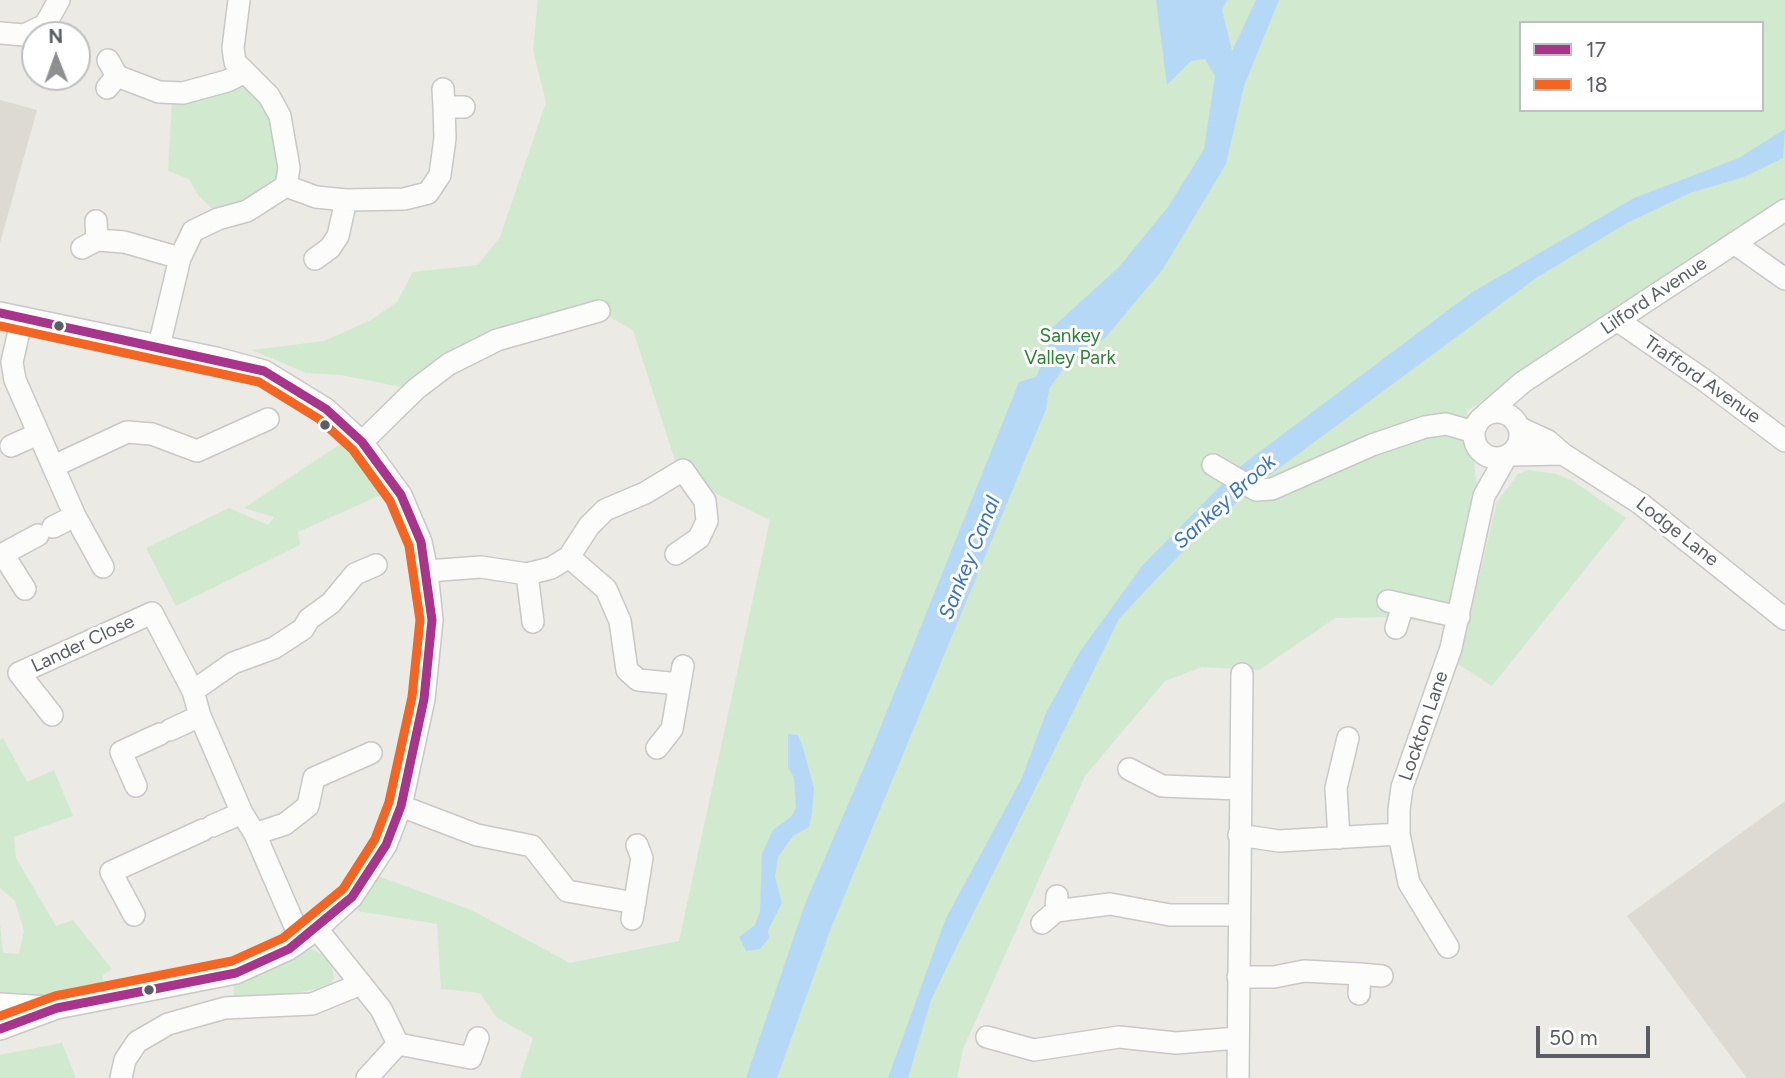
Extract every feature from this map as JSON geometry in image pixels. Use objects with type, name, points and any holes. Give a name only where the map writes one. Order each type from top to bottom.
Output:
[{"type":"street","points":[[0,33],[24,35],[45,25],[60,0]]},
{"type":"street","points":[[159,346],[180,258],[193,232],[218,219],[247,211],[286,186],[289,169],[280,116],[269,96],[243,73],[236,62],[233,48],[239,0]]},
{"type":"street","points":[[111,75],[159,92],[183,93],[226,81],[243,73]]},
{"type":"street","points":[[286,186],[316,197],[346,200],[404,199],[428,193],[440,175],[450,101]]},
{"type":"street","points":[[329,257],[338,236],[346,200]]},
{"type":"street","name":"Lilford Avenue","points":[[1480,432],[1523,382],[1785,210]]},
{"type":"street","points":[[92,236],[180,258]]},
{"type":"street","points":[[1734,243],[1785,279]]},
{"type":"street","points":[[362,442],[416,389],[449,364],[497,340],[599,311]]},
{"type":"street","points":[[0,313],[159,346],[264,372],[326,409],[362,442],[401,495],[416,530],[427,570],[432,620],[429,671],[416,745],[401,806],[386,845],[362,885],[309,935],[258,964],[215,979],[57,1008],[0,1029]]},
{"type":"street","points":[[22,318],[6,371],[54,466],[75,516],[103,567]]},
{"type":"street","name":"Trafford Avenue","points":[[1617,320],[1704,380],[1785,441]]},
{"type":"street","points":[[1508,456],[1520,441],[1518,424],[1523,382]]},
{"type":"street","points":[[1480,432],[1500,412],[1518,424]]},
{"type":"street","points":[[54,466],[127,432],[152,434],[197,451],[268,419]]},
{"type":"street","points":[[1213,465],[1256,490],[1284,485],[1372,445],[1425,427],[1446,424],[1480,432]]},
{"type":"street","name":"Lodge Lane","points":[[1518,424],[1548,441],[1563,454],[1641,504],[1785,619]]},
{"type":"street","points":[[1480,432],[1492,458],[1563,454]]},
{"type":"street","name":"Lockton Lane","points":[[1448,947],[1409,883],[1399,834],[1402,786],[1459,617],[1484,496],[1480,432]]},
{"type":"street","points":[[5,449],[38,434]]},
{"type":"street","name":"Lockton Lane","points":[[1484,496],[1508,456]]},
{"type":"street","points":[[427,570],[481,567],[527,574],[551,568],[569,557],[589,526],[605,510],[645,493],[683,470],[705,500],[708,521],[699,538],[676,554]]},
{"type":"street","points":[[25,589],[3,554],[75,516]]},
{"type":"street","points":[[569,557],[606,589],[620,621],[627,670],[638,680],[681,675],[672,729],[657,748]]},
{"type":"street","points":[[193,691],[233,663],[274,648],[303,629],[309,619],[331,603],[355,573],[376,565]]},
{"type":"street","points":[[527,574],[533,622]]},
{"type":"street","points":[[1396,628],[1395,603],[1459,617]]},
{"type":"street","name":"Lander Close","points":[[52,715],[19,673],[152,613],[193,691],[200,716],[242,813],[309,935],[361,984],[381,1009],[398,1044]]},
{"type":"street","points":[[1238,1078],[1241,674]]},
{"type":"street","points":[[136,786],[121,752],[200,716]]},
{"type":"street","points":[[1339,838],[1336,788],[1348,739]]},
{"type":"street","points":[[255,834],[285,824],[308,806],[314,778],[371,753]]},
{"type":"street","points":[[1128,770],[1162,786],[1240,789]]},
{"type":"street","points":[[401,806],[459,830],[532,846],[567,891],[634,911],[642,858],[637,845]]},
{"type":"street","points":[[134,915],[111,872],[242,813]]},
{"type":"street","points":[[1239,835],[1279,841],[1399,834]]},
{"type":"street","points":[[1052,910],[1110,904],[1162,914],[1239,915]]},
{"type":"street","points":[[1238,977],[1274,977],[1304,971],[1359,984],[1382,976]]},
{"type":"street","points":[[121,1078],[125,1060],[137,1042],[167,1024],[225,1008],[313,1004],[361,984]]},
{"type":"street","points":[[0,1004],[57,1008]]},
{"type":"street","points":[[987,1037],[1034,1050],[1119,1037],[1176,1043],[1238,1038]]},
{"type":"street","points":[[367,1078],[398,1044],[471,1058],[478,1038]]},
{"type":"shaded area","points":[[0,100],[37,110],[0,243]]},
{"type":"shaded area","points":[[1785,801],[1785,1078],[1747,1078],[1627,916]]},
{"type":"green space","name":"Sankey Valley Park","points":[[538,0],[1785,0],[1785,200],[1467,411],[1478,494],[1446,626],[1395,617],[1335,618],[1259,670],[1202,667],[1165,681],[1085,776],[963,1049],[957,1078],[520,1078],[533,1038],[496,1017],[480,993],[441,989],[437,924],[339,908],[367,872],[471,910],[570,963],[679,941],[770,520],[680,476],[633,330],[599,311],[596,306],[407,388],[341,375],[306,373],[252,350],[324,341],[371,320],[397,302],[413,272],[478,265],[500,237],[546,102],[533,50]]},
{"type":"green space","points":[[243,73],[269,96],[289,168],[247,211],[211,208],[198,195],[189,179],[168,171],[172,102]]},
{"type":"green space","points":[[348,439],[365,460],[383,494],[298,532],[300,545],[176,606],[146,548],[229,508],[268,525],[274,517],[244,508]]},
{"type":"green space","points":[[1529,470],[1556,474],[1573,481],[1626,518],[1492,686],[1458,664],[1497,502],[1518,474]]},
{"type":"green space","points":[[3,738],[27,782],[54,770],[73,816],[14,837],[16,858],[56,926],[73,920],[112,969],[102,976],[104,989],[39,999],[0,994],[0,924],[3,953],[19,954],[24,931],[15,901],[0,888],[0,740]]},
{"type":"green space","points":[[310,948],[323,955],[332,966],[334,979],[328,987],[289,994],[234,997],[234,983],[262,973]]},
{"type":"green space","points":[[62,1043],[76,1078],[0,1078],[0,1055]]},
{"type":"water","name":"Sankey Canal","points":[[1156,0],[1227,0],[1222,10],[1232,51],[1256,0],[1279,0],[1244,86],[1226,164],[1163,269],[1105,338],[1065,366],[1049,389],[1046,409],[831,928],[777,1078],[746,1078],[805,904],[871,751],[1019,382],[1036,377],[1047,353],[1052,328],[1119,267],[1168,207],[1204,149],[1215,76],[1205,59],[1191,61],[1167,85]]},
{"type":"water","name":"Sankey Brook","points":[[1785,129],[1783,158],[1744,177],[1690,193],[1627,223],[1536,278],[1259,483],[1190,544],[1145,591],[1119,619],[955,950],[931,1000],[908,1078],[888,1078],[946,918],[1021,780],[1046,713],[1079,653],[1142,566],[1238,468],[1471,293],[1634,198],[1739,158]]},
{"type":"water","points":[[788,734],[798,735],[803,748],[814,788],[812,813],[809,827],[793,836],[778,857],[775,877],[782,903],[768,930],[769,938],[760,949],[746,951],[739,937],[755,925],[760,911],[762,854],[773,830],[791,817],[796,808],[794,778],[788,767]]},
{"type":"transit line","name":"17","points":[[0,313],[264,371],[326,409],[362,442],[401,495],[421,542],[432,620],[424,699],[401,806],[386,845],[352,897],[289,949],[236,973],[57,1008],[0,1029]]},
{"type":"transit line","name":"18","points":[[0,326],[259,382],[319,419],[353,450],[390,501],[409,546],[420,620],[412,697],[389,802],[375,839],[343,889],[283,938],[232,961],[55,996],[0,1016]]}]
